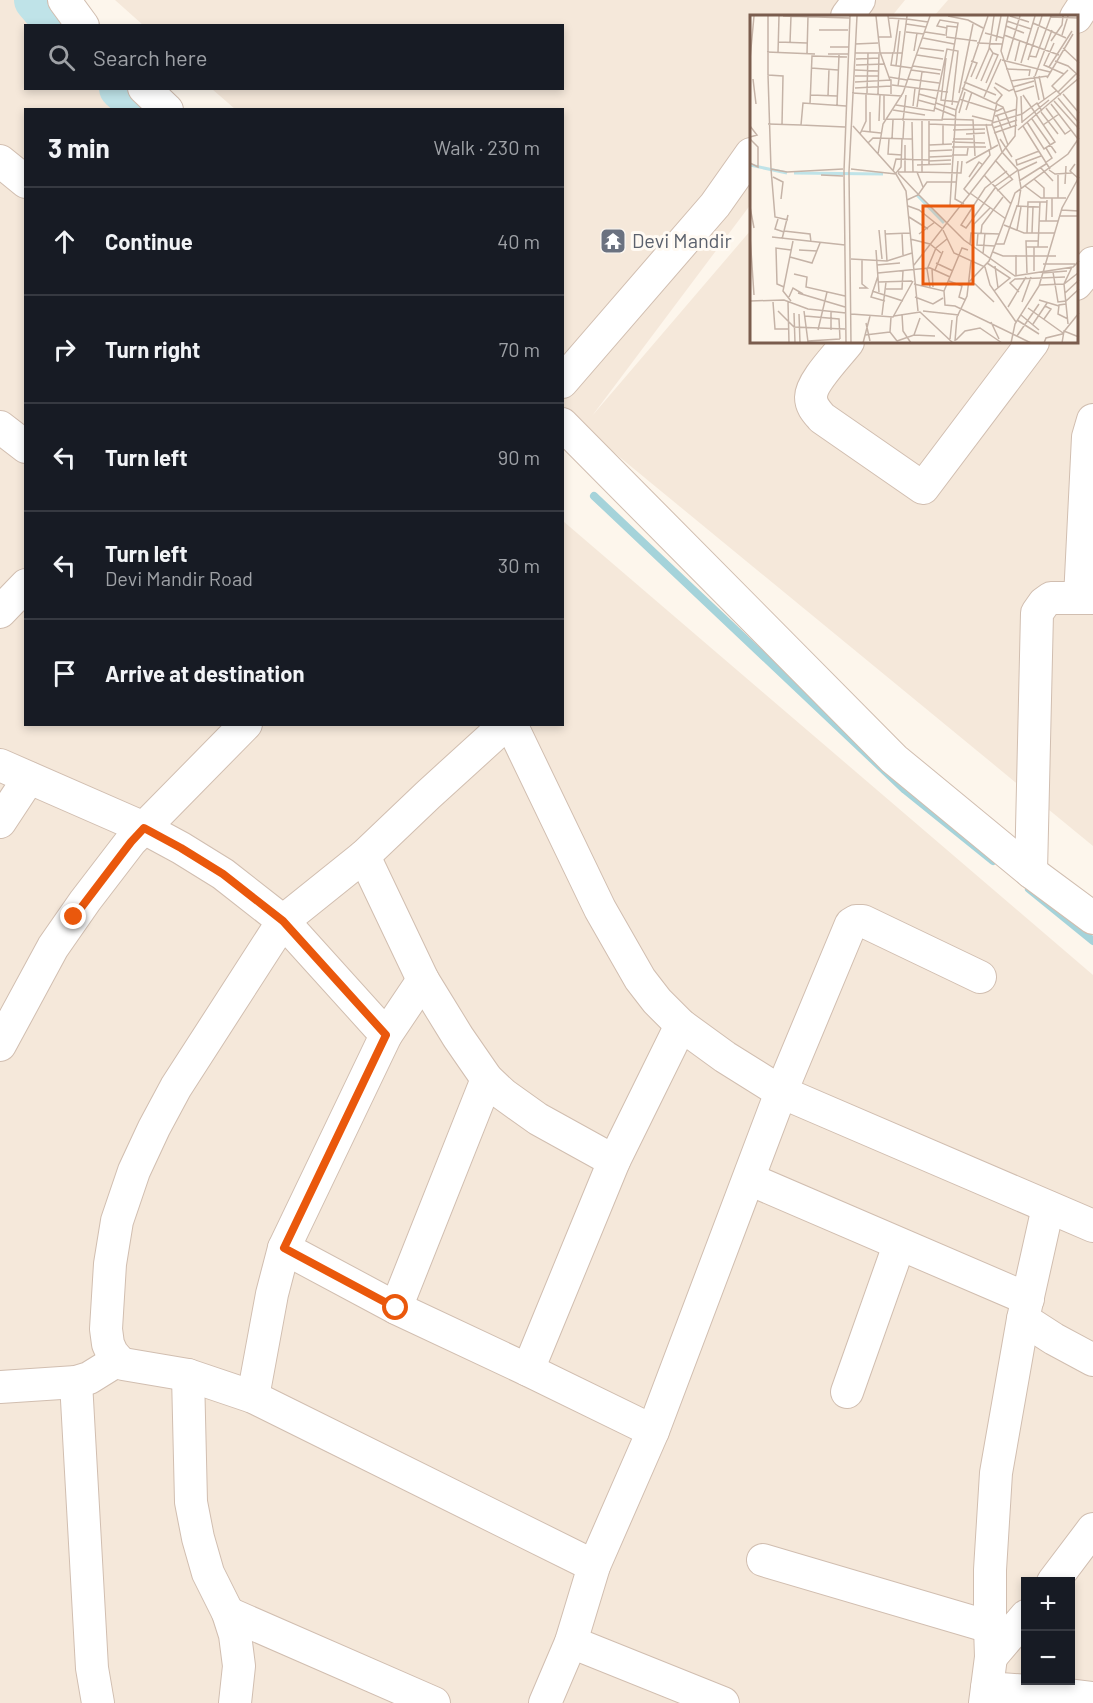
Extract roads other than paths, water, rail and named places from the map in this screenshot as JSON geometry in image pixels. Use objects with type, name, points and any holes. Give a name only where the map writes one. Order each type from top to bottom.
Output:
[{"type":"street","points":[[64,0],[82,24]]},
{"type":"street","points":[[849,15],[859,0]]},
{"type":"street","points":[[1078,15],[1087,0]]},
{"type":"street","points":[[146,90],[165,108]]},
{"type":"street","points":[[564,380],[715,205],[750,155]]},
{"type":"street","points":[[1078,283],[1093,262]]},
{"type":"street","points":[[846,344],[817,382],[811,396],[813,408],[822,418],[923,488],[1031,344]]},
{"type":"street","points":[[1031,872],[1037,613],[1044,603],[1052,598],[1086,598],[1088,437],[1093,420]]},
{"type":"street","points":[[564,426],[894,759],[1031,872],[1093,918]]},
{"type":"street","points":[[0,427],[24,445]]},
{"type":"street","points":[[0,612],[24,587]]},
{"type":"street","points":[[0,1045],[58,940],[98,884],[131,842],[244,726]]},
{"type":"street","points":[[506,726],[364,856],[283,921],[176,1087],[134,1172],[117,1221],[110,1264],[106,1329],[108,1344],[118,1360],[129,1366],[188,1376],[253,1397],[594,1566]]},
{"type":"street","points":[[509,726],[600,909],[640,979],[657,1001],[681,1025],[724,1057],[781,1092],[1093,1226]]},
{"type":"street","points":[[0,765],[144,828],[223,874],[283,921],[386,1035]]},
{"type":"street","points":[[0,822],[29,778]]},
{"type":"street","points":[[364,856],[423,980],[487,1079],[503,1094],[538,1119],[615,1161]]},
{"type":"street","points":[[545,1703],[571,1642],[594,1566],[653,1431],[781,1092],[847,930],[852,922],[863,921],[980,977]]},
{"type":"street","points":[[253,1397],[272,1294],[284,1248],[386,1035],[423,980]]},
{"type":"street","points":[[528,1370],[615,1161],[681,1025]]},
{"type":"street","points":[[396,1308],[487,1079]]},
{"type":"street","points":[[749,1179],[899,1245],[1026,1309],[1054,1339],[1093,1360]]},
{"type":"street","points":[[1048,1207],[1026,1309],[996,1473],[986,1695],[1042,1692],[1093,1698]]},
{"type":"street","points":[[848,1392],[899,1245]]},
{"type":"street","points":[[284,1248],[396,1308],[653,1431]]},
{"type":"street","points":[[0,1387],[76,1382],[89,1378],[118,1360]]},
{"type":"street","points":[[188,1376],[191,1502],[208,1573],[228,1613],[235,1635],[239,1666],[236,1703]]},
{"type":"street","points":[[76,1382],[93,1668],[98,1703]]},
{"type":"street","points":[[1056,1577],[1093,1528]]},
{"type":"street","points":[[763,1560],[990,1642]]},
{"type":"street","points":[[228,1613],[434,1703]]},
{"type":"street","points":[[990,1642],[1021,1620]]},
{"type":"street","points":[[571,1642],[723,1703]]},
{"type":"waterway","points":[[36,0],[56,24]]},
{"type":"waterway","points":[[123,90],[144,108]]},
{"type":"waterway","points":[[594,496],[905,790],[993,861]]},
{"type":"waterway","points":[[1029,889],[1093,941]]},
{"type":"place","name":"Devi Mandir","points":[[613,241]]}]
